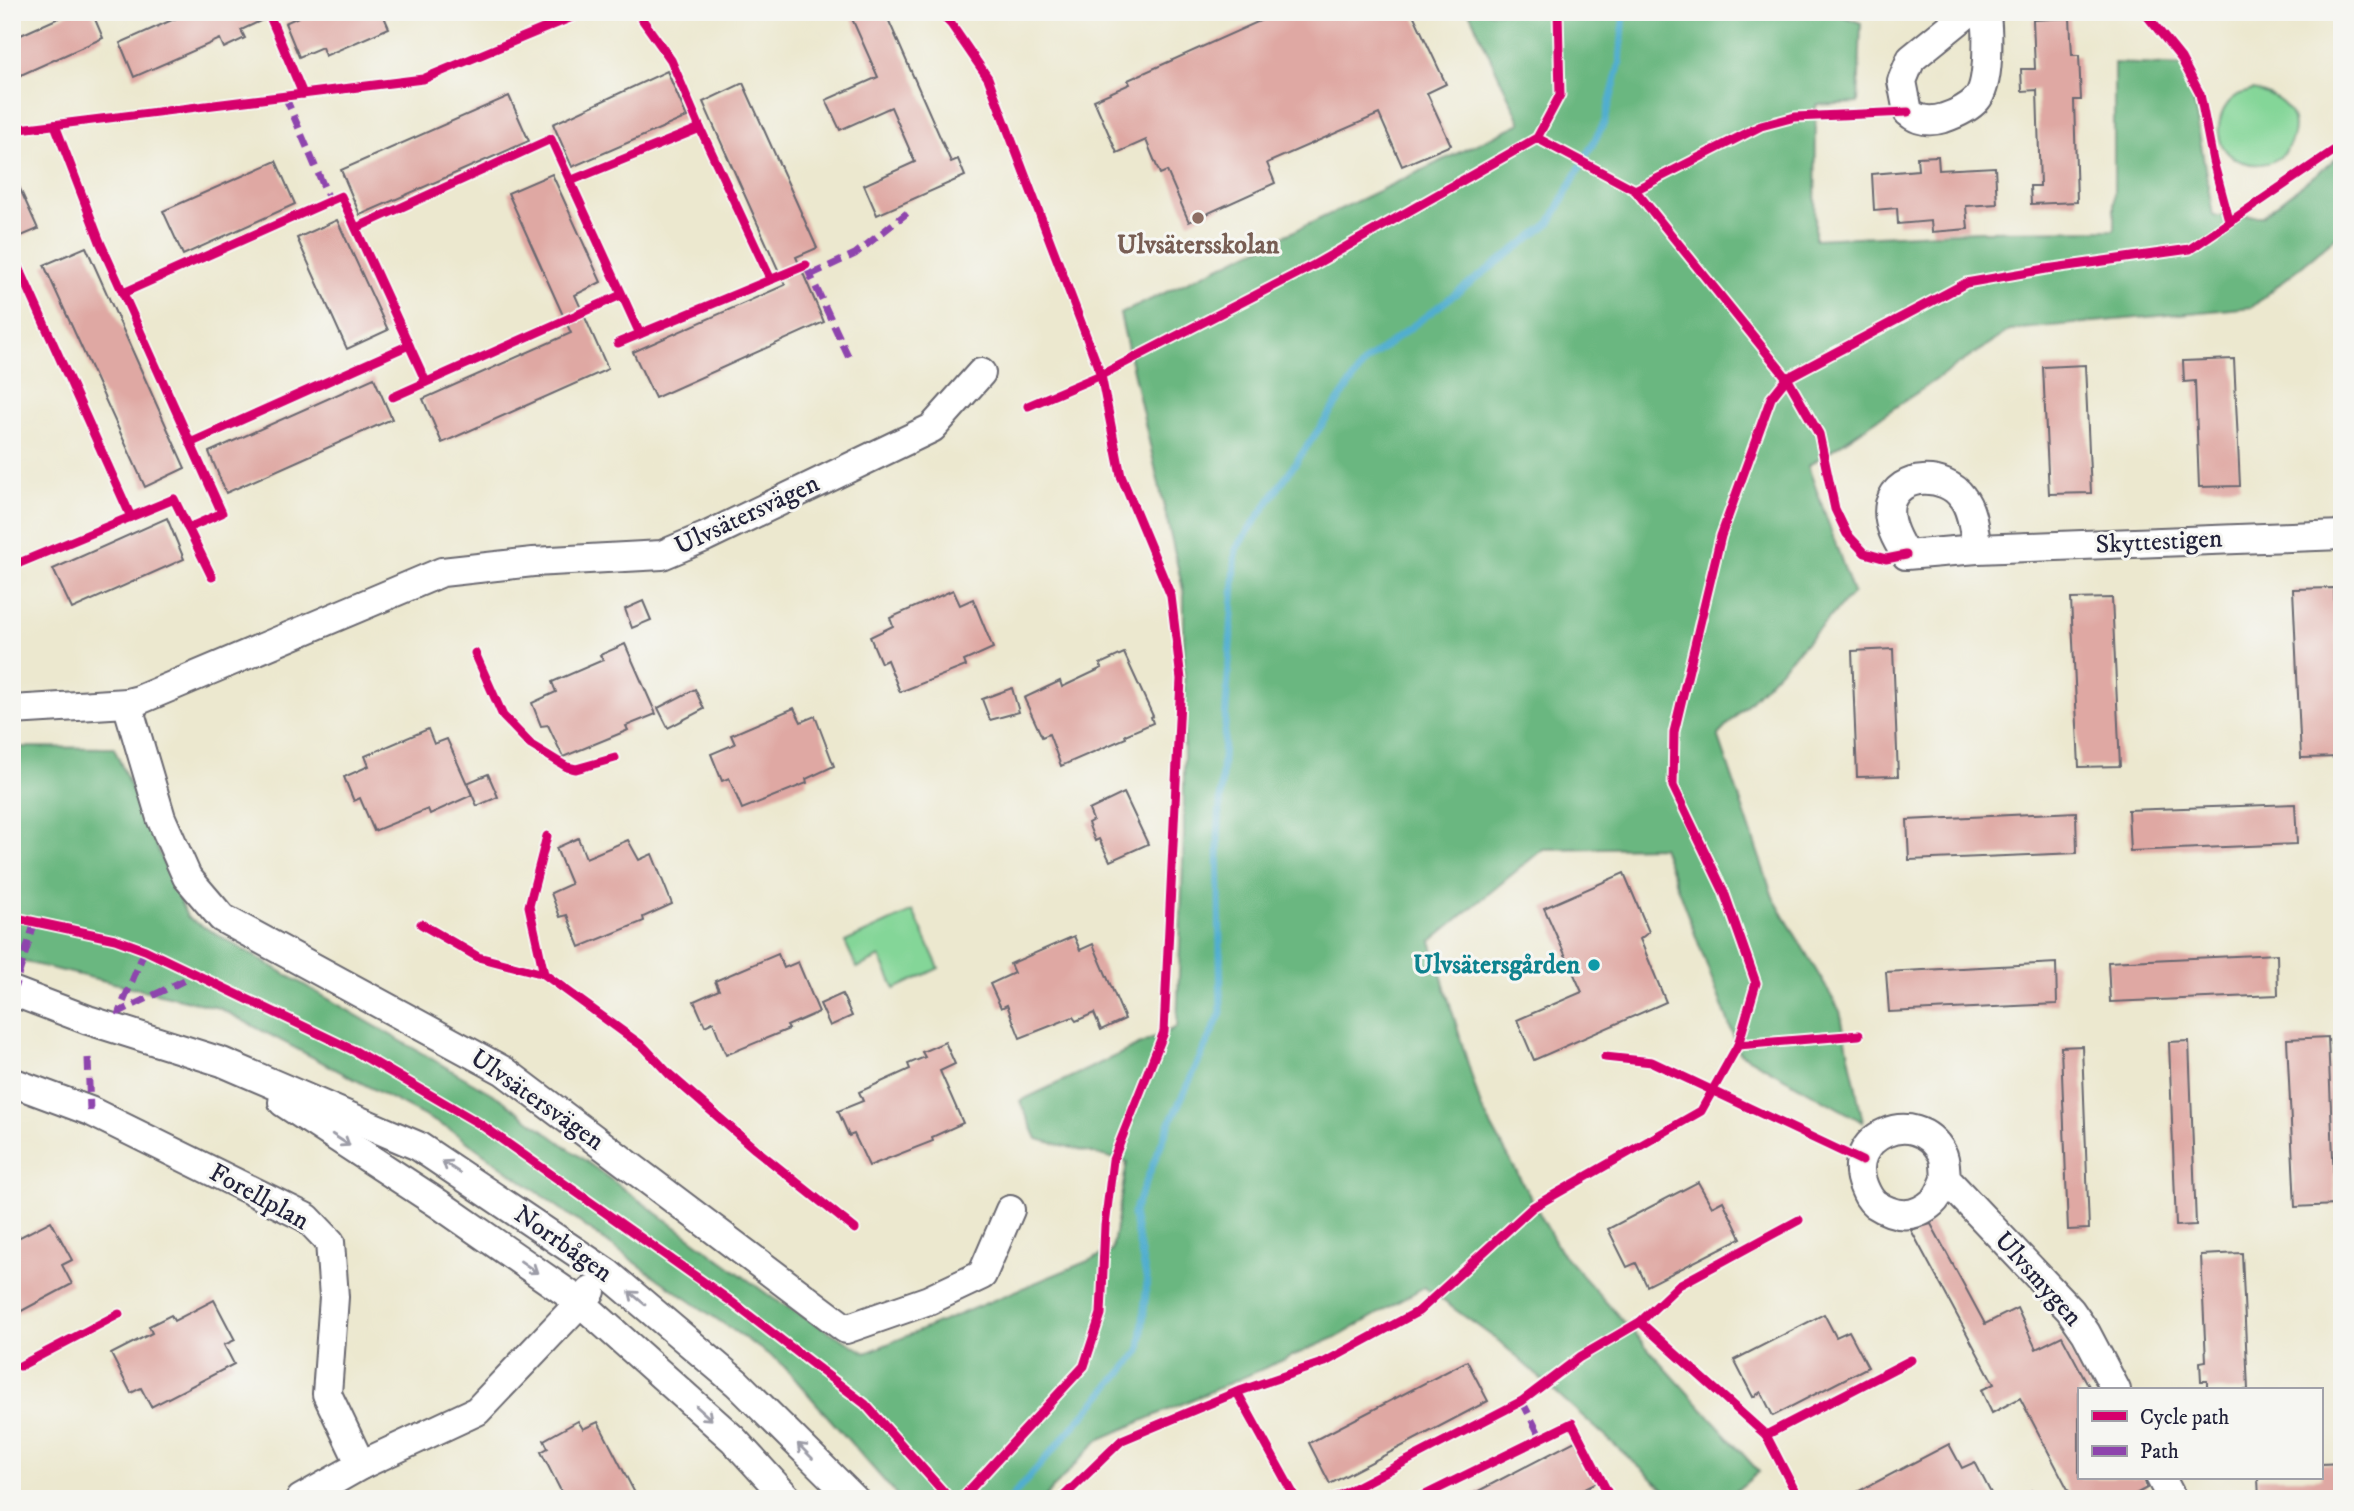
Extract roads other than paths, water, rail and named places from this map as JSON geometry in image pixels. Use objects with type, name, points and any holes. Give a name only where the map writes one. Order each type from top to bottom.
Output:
[{"type":"street","points":[[1969,12],[1911,59],[1902,81],[1908,113],[1917,120],[1940,119],[1963,110],[1979,96],[1986,68],[1986,12]]},
{"type":"street","name":"Ulvsätersvägen","points":[[12,710],[127,703],[442,572],[533,562],[662,555],[932,428],[981,373]]},
{"type":"street","name":"Skyttestigen","points":[[1977,549],[2342,535]]},
{"type":"street","name":"Ulvsätersvägen","points":[[127,703],[161,818],[187,877],[222,918],[504,1071],[846,1329],[929,1300],[982,1275],[1010,1210]]},
{"type":"street","name":"Norrbågen","points":[[12,991],[88,1020],[222,1062],[418,1146],[607,1273],[737,1383],[854,1499]]},
{"type":"street","name":"Norrbågen","points":[[222,1062],[439,1204],[580,1302],[733,1440],[788,1499]]},
{"type":"street","name":"Forellplan","points":[[12,1082],[90,1111],[307,1218],[330,1242],[334,1297],[327,1394],[360,1465]]},
{"type":"street","name":"Ulvsmygen","points":[[1946,1179],[2070,1310],[2086,1333],[2115,1388]]},
{"type":"street","points":[[301,1499],[360,1465],[477,1411],[607,1273]]},
{"type":"street","points":[[2162,1480],[2172,1499]]},
{"type":"waterway","points":[[1010,1499],[1140,1351],[1147,1282],[1133,1214],[1168,1127],[1221,1013],[1218,837],[1236,549],[1366,361],[1550,223],[1605,121],[1620,62],[1624,12]]},
{"type":"place","name":"Ulvsätersskolan","points":[[1198,218]]},
{"type":"place","name":"Ulvsätersgården","points":[[1594,965]]}]
